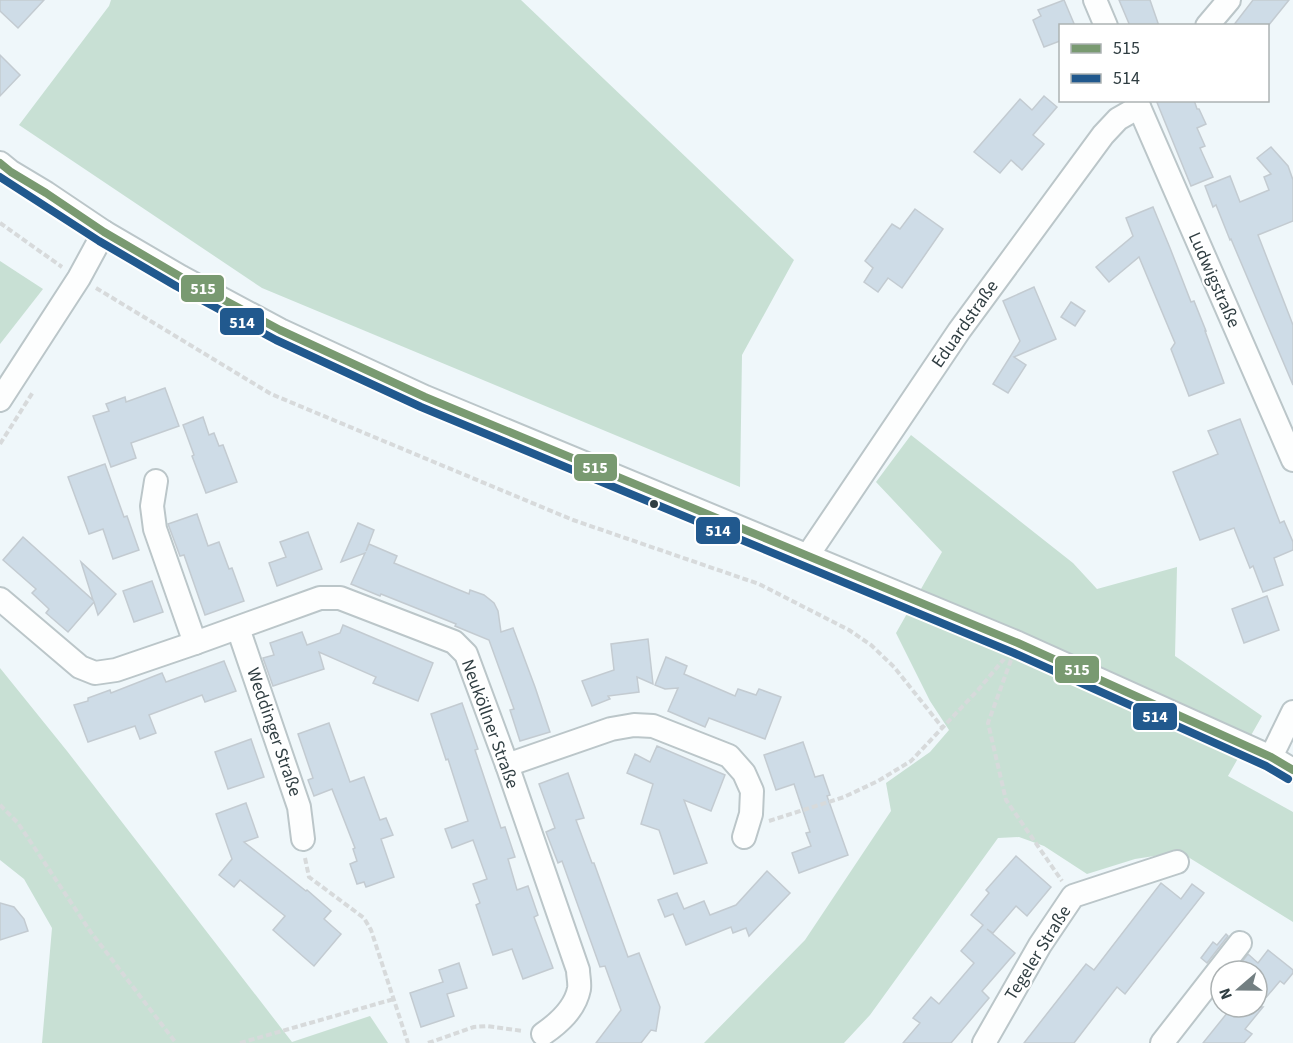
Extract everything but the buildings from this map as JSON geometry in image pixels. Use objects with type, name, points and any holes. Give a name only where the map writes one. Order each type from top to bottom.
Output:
[{"type":"street","points":[[1095,0],[1105,24]]},
{"type":"street","points":[[1209,24],[1229,0]]},
{"type":"street","name":"Ludwigstraße","points":[[1138,104],[1293,460]]},
{"type":"street","name":"Eduardstraße","points":[[808,555],[960,331],[1103,135],[1118,119],[1138,104]]},
{"type":"street","points":[[0,163],[104,232],[181,277],[291,335],[425,397],[1018,643],[1271,757],[1293,770]]},
{"type":"street","points":[[0,400],[79,278],[104,232]]},
{"type":"street","points":[[156,481],[152,506],[155,529],[195,643]]},
{"type":"street","name":"Neuköllner Straße","points":[[0,599],[80,667],[95,673],[116,669],[195,643],[320,598],[340,598],[454,642],[466,654],[578,970],[579,988],[570,1009],[556,1025],[543,1034]]},
{"type":"street","name":"Weddinger Straße","points":[[238,628],[299,807],[303,839]]},
{"type":"street","points":[[1271,757],[1293,712]]},
{"type":"street","points":[[507,765],[611,729],[634,725],[652,726],[729,756],[744,773],[752,791],[750,814],[745,833]]},
{"type":"street","name":"Tegeler Straße","points":[[984,1043],[1040,945],[1073,896],[1177,862]]},
{"type":"street","points":[[1162,1043],[1240,943]]},
{"type":"path","points":[[0,223],[79,278],[271,394],[573,520],[759,584],[849,630],[871,645],[894,667],[942,728]]},
{"type":"path","points":[[745,833],[844,797],[878,781],[911,761],[978,690],[1018,643]]},
{"type":"path","points":[[1018,643],[988,723],[1006,800],[1073,896]]},
{"type":"path","points":[[0,805],[18,823],[90,931],[176,1043]]},
{"type":"path","points":[[303,839],[305,865],[309,877],[364,918],[372,930],[408,1043]]},
{"type":"path","points":[[240,1043],[394,999]]},
{"type":"path","points":[[428,1043],[474,1027],[487,1026],[543,1034]]},
{"type":"green space","points":[[111,0],[521,0],[794,260],[742,355],[740,487],[262,288],[19,125],[109,6]]},
{"type":"green space","points":[[0,261],[43,289],[0,344]]},
{"type":"green space","points":[[911,435],[1073,563],[1097,589],[1177,567],[1175,656],[1262,716],[1228,776],[1293,812],[1293,922],[1180,852],[1135,859],[1087,874],[1044,846],[1019,837],[998,838],[870,1015],[844,1043],[704,1043],[805,940],[891,811],[886,783],[930,752],[949,730],[930,701],[896,633],[942,552],[876,482]]},
{"type":"green space","points":[[0,668],[292,1042],[370,1016],[388,1043],[42,1043],[52,928],[24,879],[0,860]]},
{"type":"transit line","name":"515","points":[[0,163],[104,232],[181,277],[280,330],[425,397],[1018,643],[1271,757],[1293,770]]},
{"type":"transit line","name":"514","points":[[0,177],[99,241],[276,340],[421,407],[1014,653],[1266,766],[1288,779]]}]
